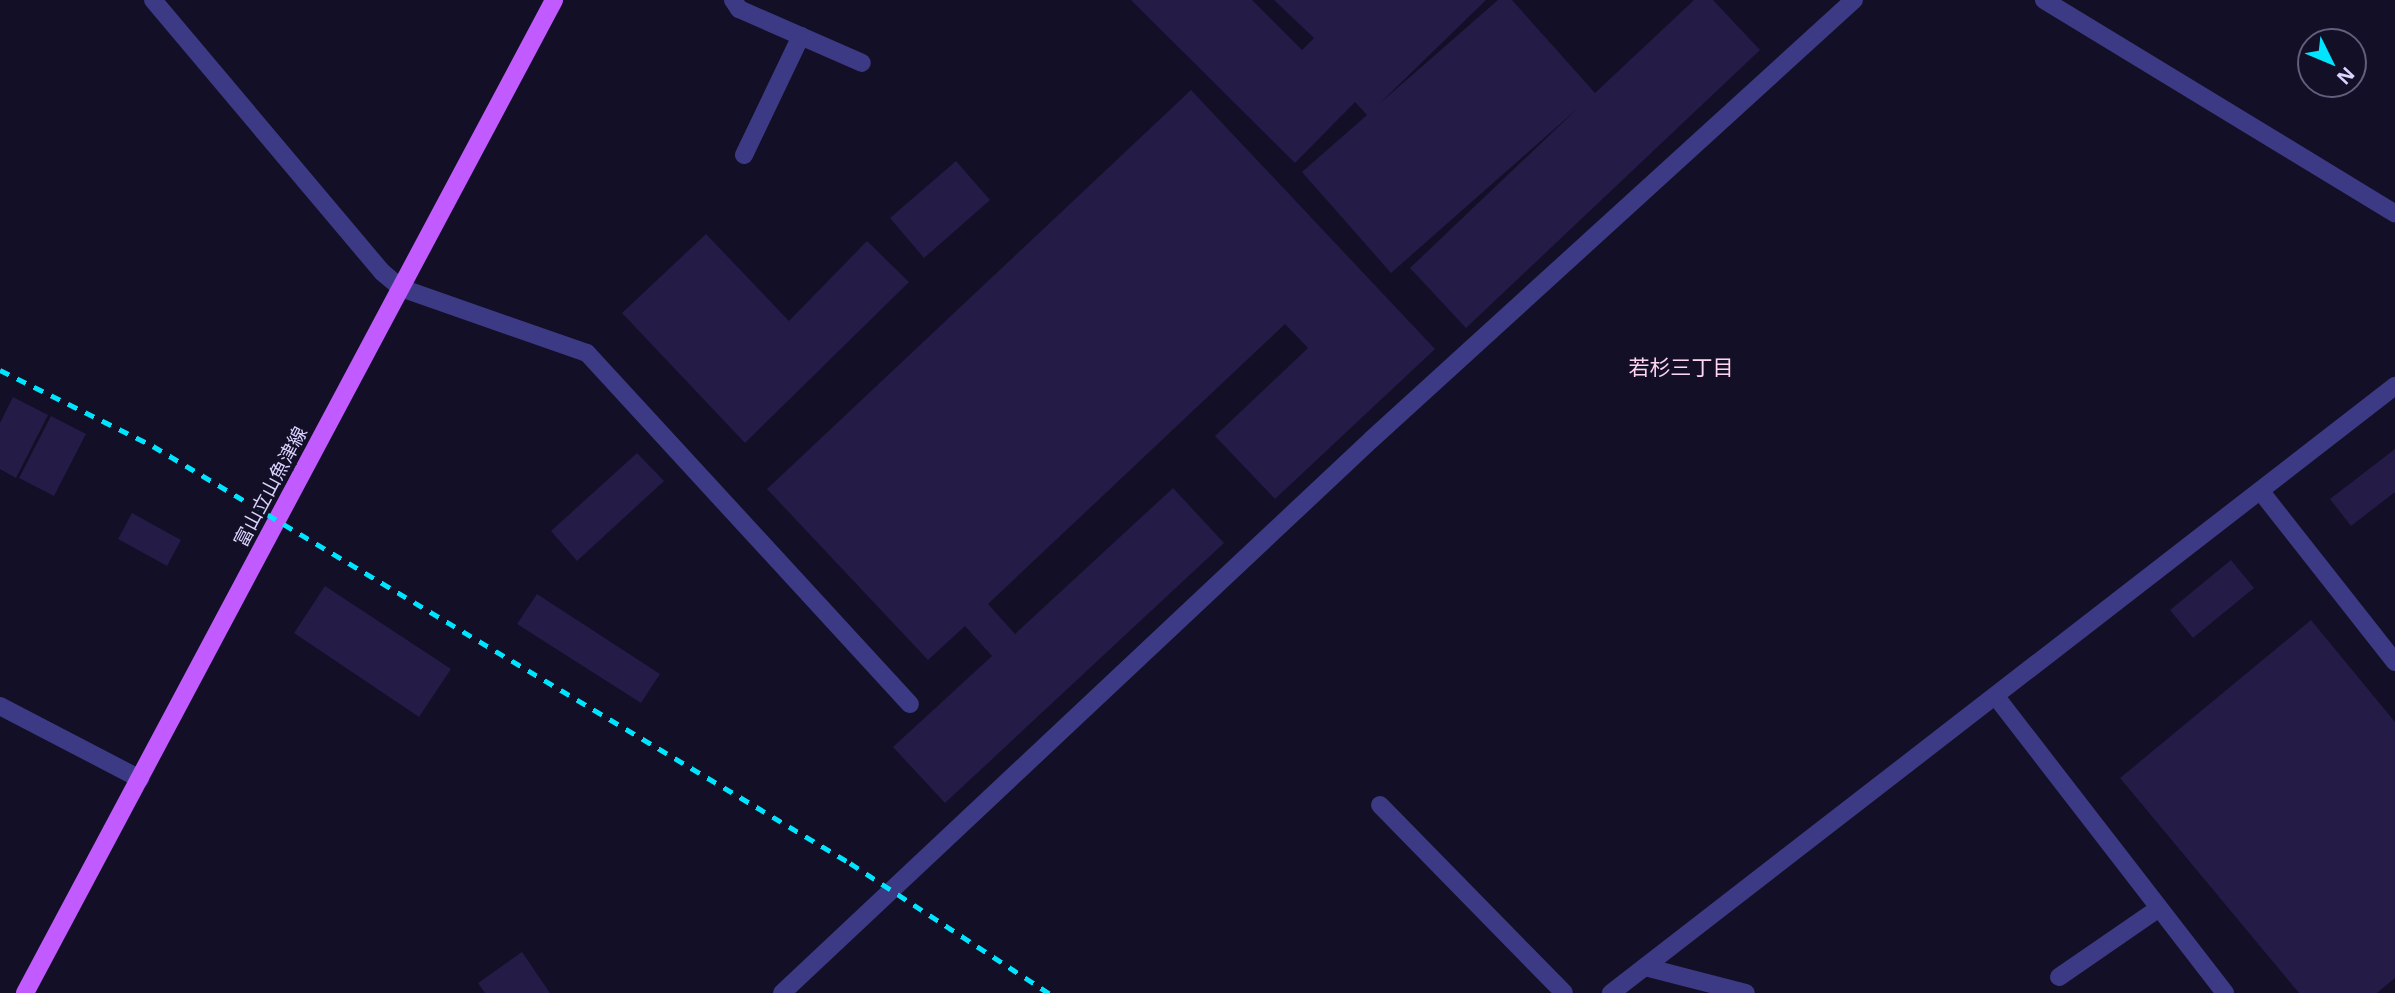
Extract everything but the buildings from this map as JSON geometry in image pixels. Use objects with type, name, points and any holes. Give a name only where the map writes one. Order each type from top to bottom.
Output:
[{"type":"main road","name":"富山立山魚津線","points":[[24,993],[554,0]]},
{"type":"street","points":[[153,0],[401,288],[587,353],[909,704]]},
{"type":"street","points":[[733,0],[739,9],[862,64]]},
{"type":"street","points":[[782,993],[1372,439],[1854,0]]},
{"type":"street","points":[[2044,0],[2395,213]]},
{"type":"street","points":[[744,155],[801,36]]},
{"type":"street","points":[[1611,993],[2262,493],[2395,386]]},
{"type":"street","points":[[2262,493],[2395,662]]},
{"type":"street","points":[[1997,698],[2224,993]]},
{"type":"street","points":[[0,706],[140,779]]},
{"type":"street","points":[[1380,805],[1564,993]]},
{"type":"street","points":[[2059,977],[2159,908]]},
{"type":"street","points":[[1645,967],[1746,993]]},
{"type":"railway","points":[[0,370],[153,446],[850,863],[1049,993]]},
{"type":"district","name":"若杉三丁目","points":[[1681,367]]}]
